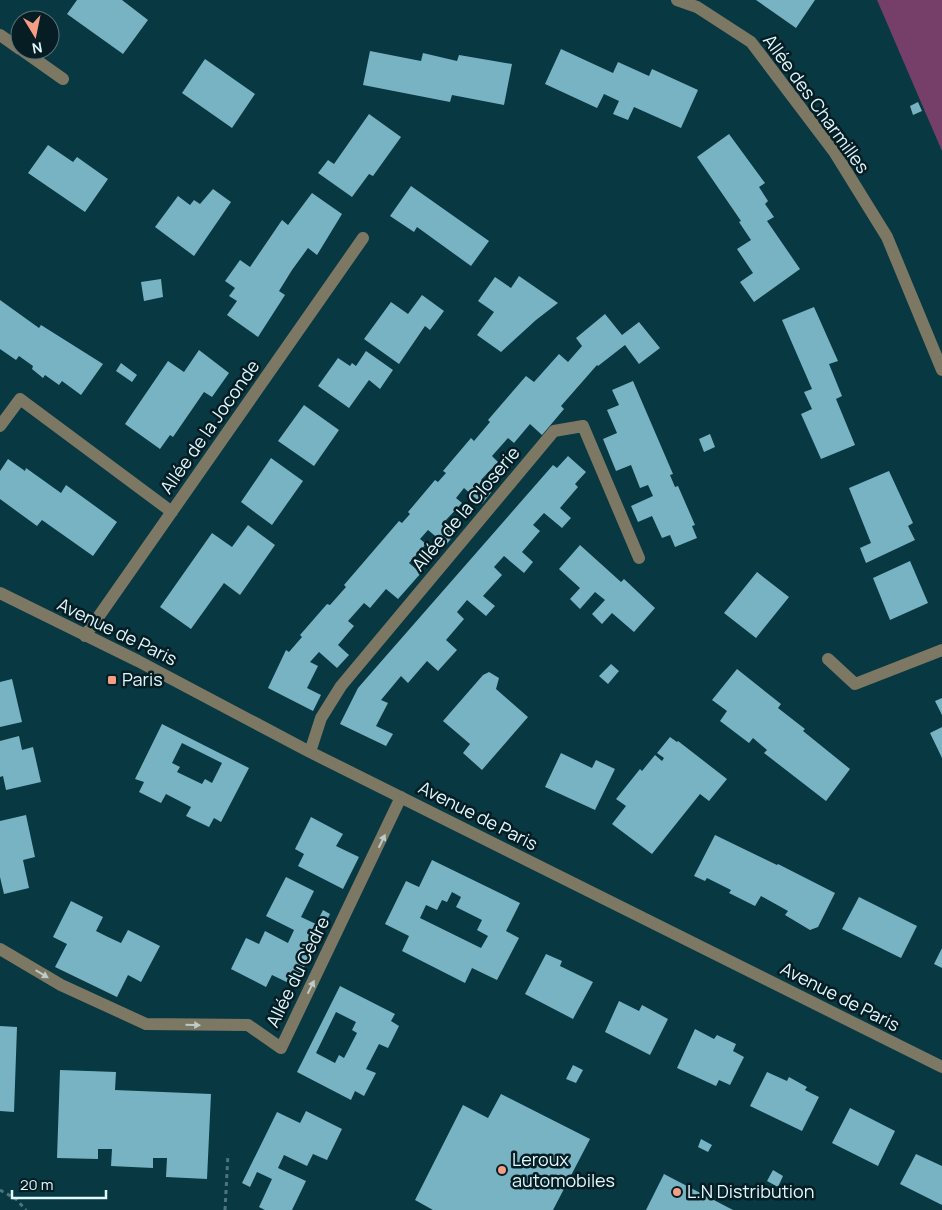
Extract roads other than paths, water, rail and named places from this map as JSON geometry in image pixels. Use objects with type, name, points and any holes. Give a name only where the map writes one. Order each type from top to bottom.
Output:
[{"type":"street","name":"Allée des Charmilles","points":[[677,0],[698,7],[751,42],[835,153],[886,237],[942,370]]},
{"type":"street","points":[[36,60],[63,79]]},
{"type":"street","name":"Allée de la Joconde","points":[[84,636],[363,238]]},
{"type":"street","points":[[0,426],[20,399],[172,512]]},
{"type":"street","name":"Allée de la Closerie","points":[[310,752],[321,718],[341,686],[554,431],[583,426],[639,558]]},
{"type":"street","name":"Avenue de Paris","points":[[0,593],[138,661],[310,752],[942,1067]]},
{"type":"street","points":[[828,658],[855,684],[942,650]]},
{"type":"street","name":"Allée du Cèdre","points":[[0,949],[61,985],[146,1024],[248,1025],[281,1048],[401,797]]},
{"type":"place","name":"Paris","points":[[112,680]]},
{"type":"place","name":"Leroux automobiles","points":[[502,1170]]},
{"type":"place","name":"L.N Distribution","points":[[677,1192]]}]
